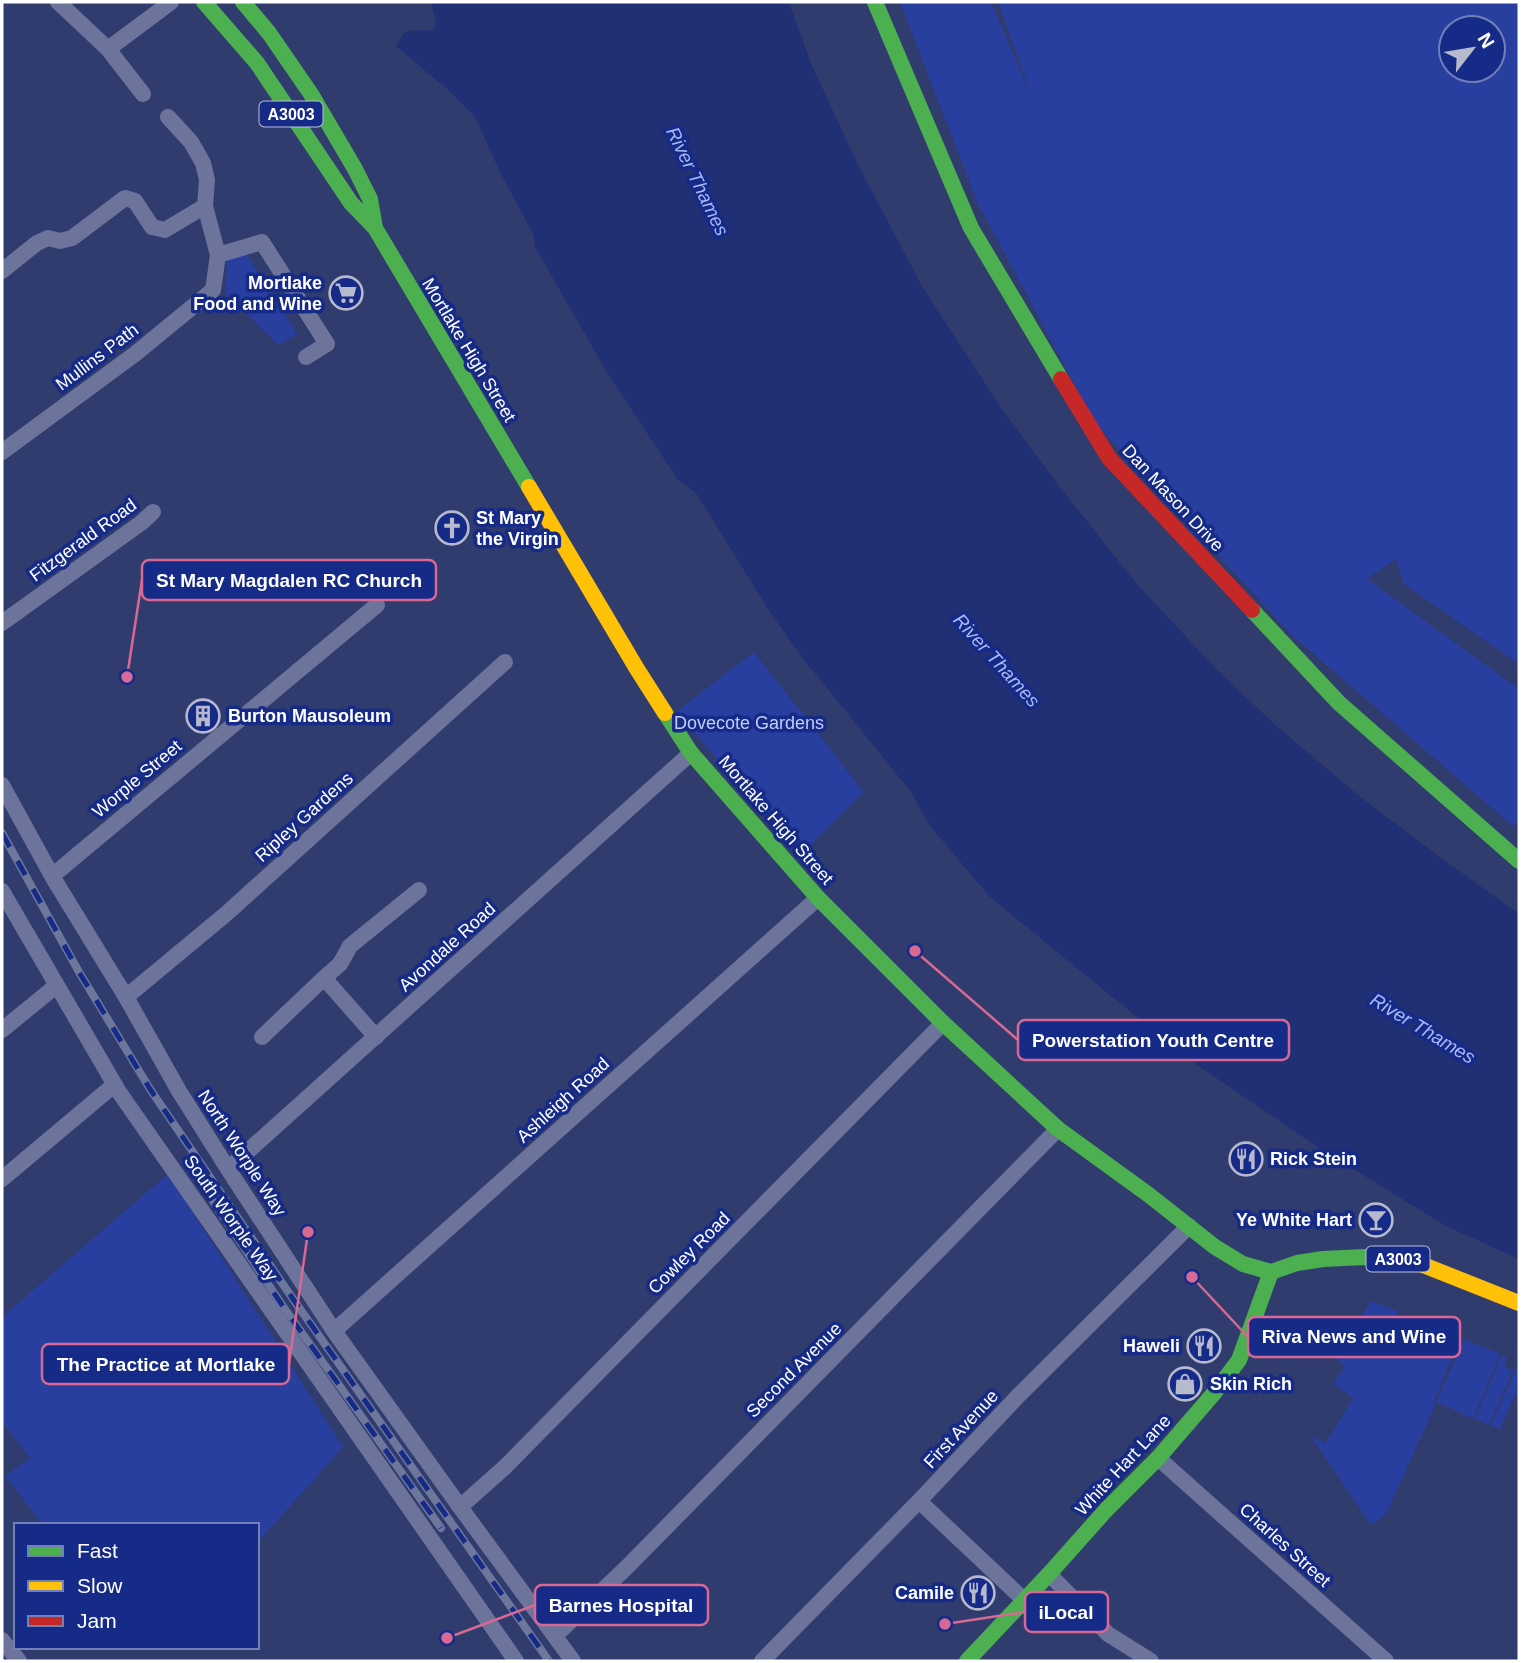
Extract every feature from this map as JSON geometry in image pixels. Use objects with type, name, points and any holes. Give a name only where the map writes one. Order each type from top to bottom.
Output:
[{"type":"main road","name":"Mortlake High Street","points":[[204,2],[257,63],[351,203],[375,228],[637,669],[691,753],[818,898],[943,1023],[1058,1129],[1215,1247],[1243,1264],[1271,1272]]},
{"type":"main road","name":"Mortlake High Street","points":[[243,2],[269,33],[304,84],[355,169],[370,199],[375,228]]},
{"type":"main road","name":"Dan Mason Drive","points":[[875,2],[971,228],[1109,458],[1339,703],[1519,862]]},
{"type":"main road","name":"A3003","points":[[1271,1272],[1297,1263],[1323,1259],[1408,1259],[1519,1303]]},
{"type":"main road","name":"White Hart Lane","points":[[967,1661],[1106,1510],[1158,1458],[1216,1391],[1239,1360],[1271,1272]]},
{"type":"street","points":[[58,2],[108,49],[143,94]]},
{"type":"street","points":[[108,49],[171,2]]},
{"type":"street","points":[[168,117],[191,142],[203,163],[207,180],[205,206],[218,255],[261,242],[327,344],[306,357]]},
{"type":"street","points":[[2,271],[37,243],[48,238],[60,241],[72,238],[125,198],[135,201],[152,227],[165,230],[205,206]]},
{"type":"street","name":"Mullins Path","points":[[2,452],[135,354],[213,290],[218,255]]},
{"type":"street","name":"Fitzgerald Road","points":[[2,623],[153,512]]},
{"type":"street","name":"Worple Street","points":[[51,876],[377,605]]},
{"type":"street","name":"Ripley Gardens","points":[[126,997],[226,914],[505,662]]},
{"type":"street","name":"Avondale Road","points":[[228,1168],[691,753]]},
{"type":"street","name":"North Worple Way","points":[[2,785],[51,876],[126,997],[162,1062],[334,1331],[573,1661]]},
{"type":"street","points":[[262,1037],[340,964],[350,946],[419,890]]},
{"type":"street","name":"Ashleigh Road","points":[[334,1331],[818,898]]},
{"type":"street","name":"South Worple Way","points":[[4,899],[114,1085],[516,1661]]},
{"type":"street","points":[[324,978],[376,1037]]},
{"type":"street","points":[[2,1030],[56,986]]},
{"type":"street","name":"Cowley Road","points":[[460,1507],[506,1466],[943,1023]]},
{"type":"street","points":[[2,1179],[114,1085]]},
{"type":"street","name":"Second Avenue","points":[[555,1636],[628,1566],[1058,1129]]},
{"type":"street","name":"First Avenue","points":[[762,1661],[1019,1395],[1189,1226]]},
{"type":"street","name":"Charles Street","points":[[1158,1458],[1386,1661]]},
{"type":"street","points":[[919,1501],[1024,1600]]},
{"type":"street","points":[[1049,1574],[1108,1634],[1151,1661]]},
{"type":"street","points":[[2,1640],[19,1661]]},
{"type":"green space","points":[[900,2],[991,2],[1035,105],[998,2],[1519,2],[1519,664],[1404,584],[1396,559],[1367,579],[1519,689],[1519,819],[1514,827],[1291,634],[1096,424],[978,204]]},
{"type":"green space","points":[[246,253],[297,334],[279,345],[226,294],[227,259]]},
{"type":"green space","name":"Dovecote Gardens","points":[[754,652],[864,792],[798,857],[677,711]]},
{"type":"green space","points":[[168,1174],[343,1447],[259,1541],[259,1523],[41,1523],[5,1476],[30,1458],[2,1422],[2,1317]]},
{"type":"green space","points":[[1371,1301],[1398,1311],[1397,1315],[1403,1318],[1390,1354],[1350,1333]]},
{"type":"green space","points":[[1405,1324],[1415,1329],[1412,1336],[1425,1342],[1424,1345],[1430,1348],[1427,1359],[1443,1326],[1461,1337],[1433,1404],[1435,1406],[1386,1514],[1371,1525],[1310,1435],[1325,1444],[1353,1398],[1333,1384],[1345,1366],[1332,1356],[1348,1334],[1391,1356]]},
{"type":"green space","points":[[1464,1339],[1500,1354],[1473,1419],[1436,1402]]},
{"type":"green space","points":[[1502,1355],[1507,1358],[1504,1367],[1513,1370],[1489,1425],[1475,1419]]},
{"type":"green space","points":[[1519,1363],[1519,1395],[1515,1394],[1500,1430],[1491,1425]]},
{"type":"water","name":"River Thames","points":[[431,2],[789,2],[810,61],[857,163],[923,288],[1002,409],[1135,582],[1217,670],[1273,723],[1358,795],[1519,914],[1519,1259],[1446,1226],[1316,1146],[1187,1058],[990,897],[930,826],[911,792],[801,656],[768,609],[696,493],[678,480],[608,374],[535,247],[534,236],[475,117],[396,46],[405,32],[433,30],[436,24]]},
{"type":"railway","points":[[2,833],[79,972],[150,1089],[293,1299],[549,1661]]},
{"type":"railway","points":[[203,1186],[282,1305],[441,1528]]},
{"type":"traffic: fast","points":[[204,2],[257,63],[351,203],[375,228],[529,487]]},
{"type":"traffic: fast","points":[[243,2],[269,33],[311,94],[355,169],[370,199],[375,228]]},
{"type":"traffic: fast","points":[[875,2],[971,228],[1061,379]]},
{"type":"traffic: fast","points":[[1252,610],[1339,703],[1519,861]]},
{"type":"traffic: fast","points":[[665,713],[691,753],[818,898],[943,1023],[1058,1129],[1215,1247],[1243,1264],[1271,1272],[1297,1263],[1323,1259],[1393,1258]]},
{"type":"traffic: fast","points":[[967,1661],[1106,1510],[1158,1458],[1215,1392],[1239,1360],[1271,1272]]},
{"type":"traffic: slow","points":[[529,487],[665,713]]},
{"type":"traffic: slow","points":[[1393,1258],[1408,1259],[1519,1303]]},
{"type":"traffic: jam","points":[[1061,379],[1109,458],[1252,610]]},
{"type":"place","name":"Mortlake Food and Wine","points":[[346,293]]},
{"type":"place","name":"St Mary the Virgin","points":[[452,528]]},
{"type":"place","name":"St Mary Magdalen RC Church","points":[[127,677]]},
{"type":"place","name":"Burton Mausoleum","points":[[203,716]]},
{"type":"place","name":"Powerstation Youth Centre","points":[[915,951]]},
{"type":"place","name":"Rick Stein","points":[[1246,1159]]},
{"type":"place","name":"Ye White Hart","points":[[1376,1220]]},
{"type":"place","name":"The Practice at Mortlake","points":[[308,1232]]},
{"type":"place","name":"Riva News and Wine","points":[[1192,1277]]},
{"type":"place","name":"Haweli","points":[[1204,1346]]},
{"type":"place","name":"Skin Rich","points":[[1185,1384]]},
{"type":"place","name":"Camile","points":[[978,1593]]},
{"type":"place","name":"iLocal","points":[[945,1624]]},
{"type":"place","name":"Barnes Hospital","points":[[447,1638]]}]
